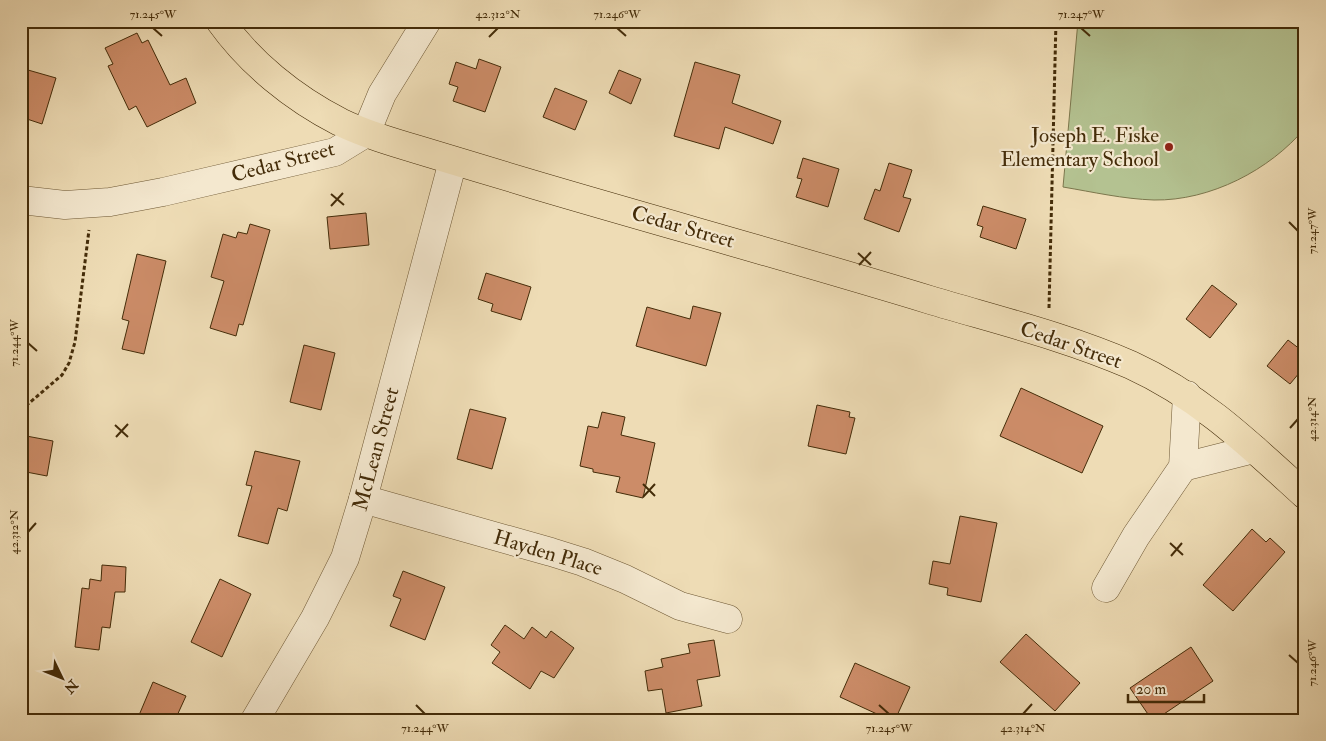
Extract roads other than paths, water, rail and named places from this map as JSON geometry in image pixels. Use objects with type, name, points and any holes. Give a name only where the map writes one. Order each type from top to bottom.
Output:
[{"type":"main road","points":[[220,21],[252,59],[284,85],[331,117],[366,133]]},
{"type":"main road","name":"Cedar Street","points":[[366,133],[454,161],[842,273],[1071,343],[1128,364],[1187,395],[1254,448],[1305,495]]},
{"type":"street","points":[[366,133],[380,97],[427,21]]},
{"type":"street","name":"Cedar Street","points":[[21,200],[65,205],[92,204],[155,194],[328,154],[366,133]]},
{"type":"street","name":"McLean Street","points":[[256,720],[338,576],[352,537],[454,161]]},
{"type":"street","points":[[1106,588],[1128,550],[1183,467],[1187,395]]},
{"type":"street","points":[[1183,467],[1254,448]]},
{"type":"street","name":"Hayden Place","points":[[363,499],[591,565],[625,579],[680,606],[728,619]]},
{"type":"place","name":"Joseph E. Fiske Elementary School","points":[[1169,147]]}]
